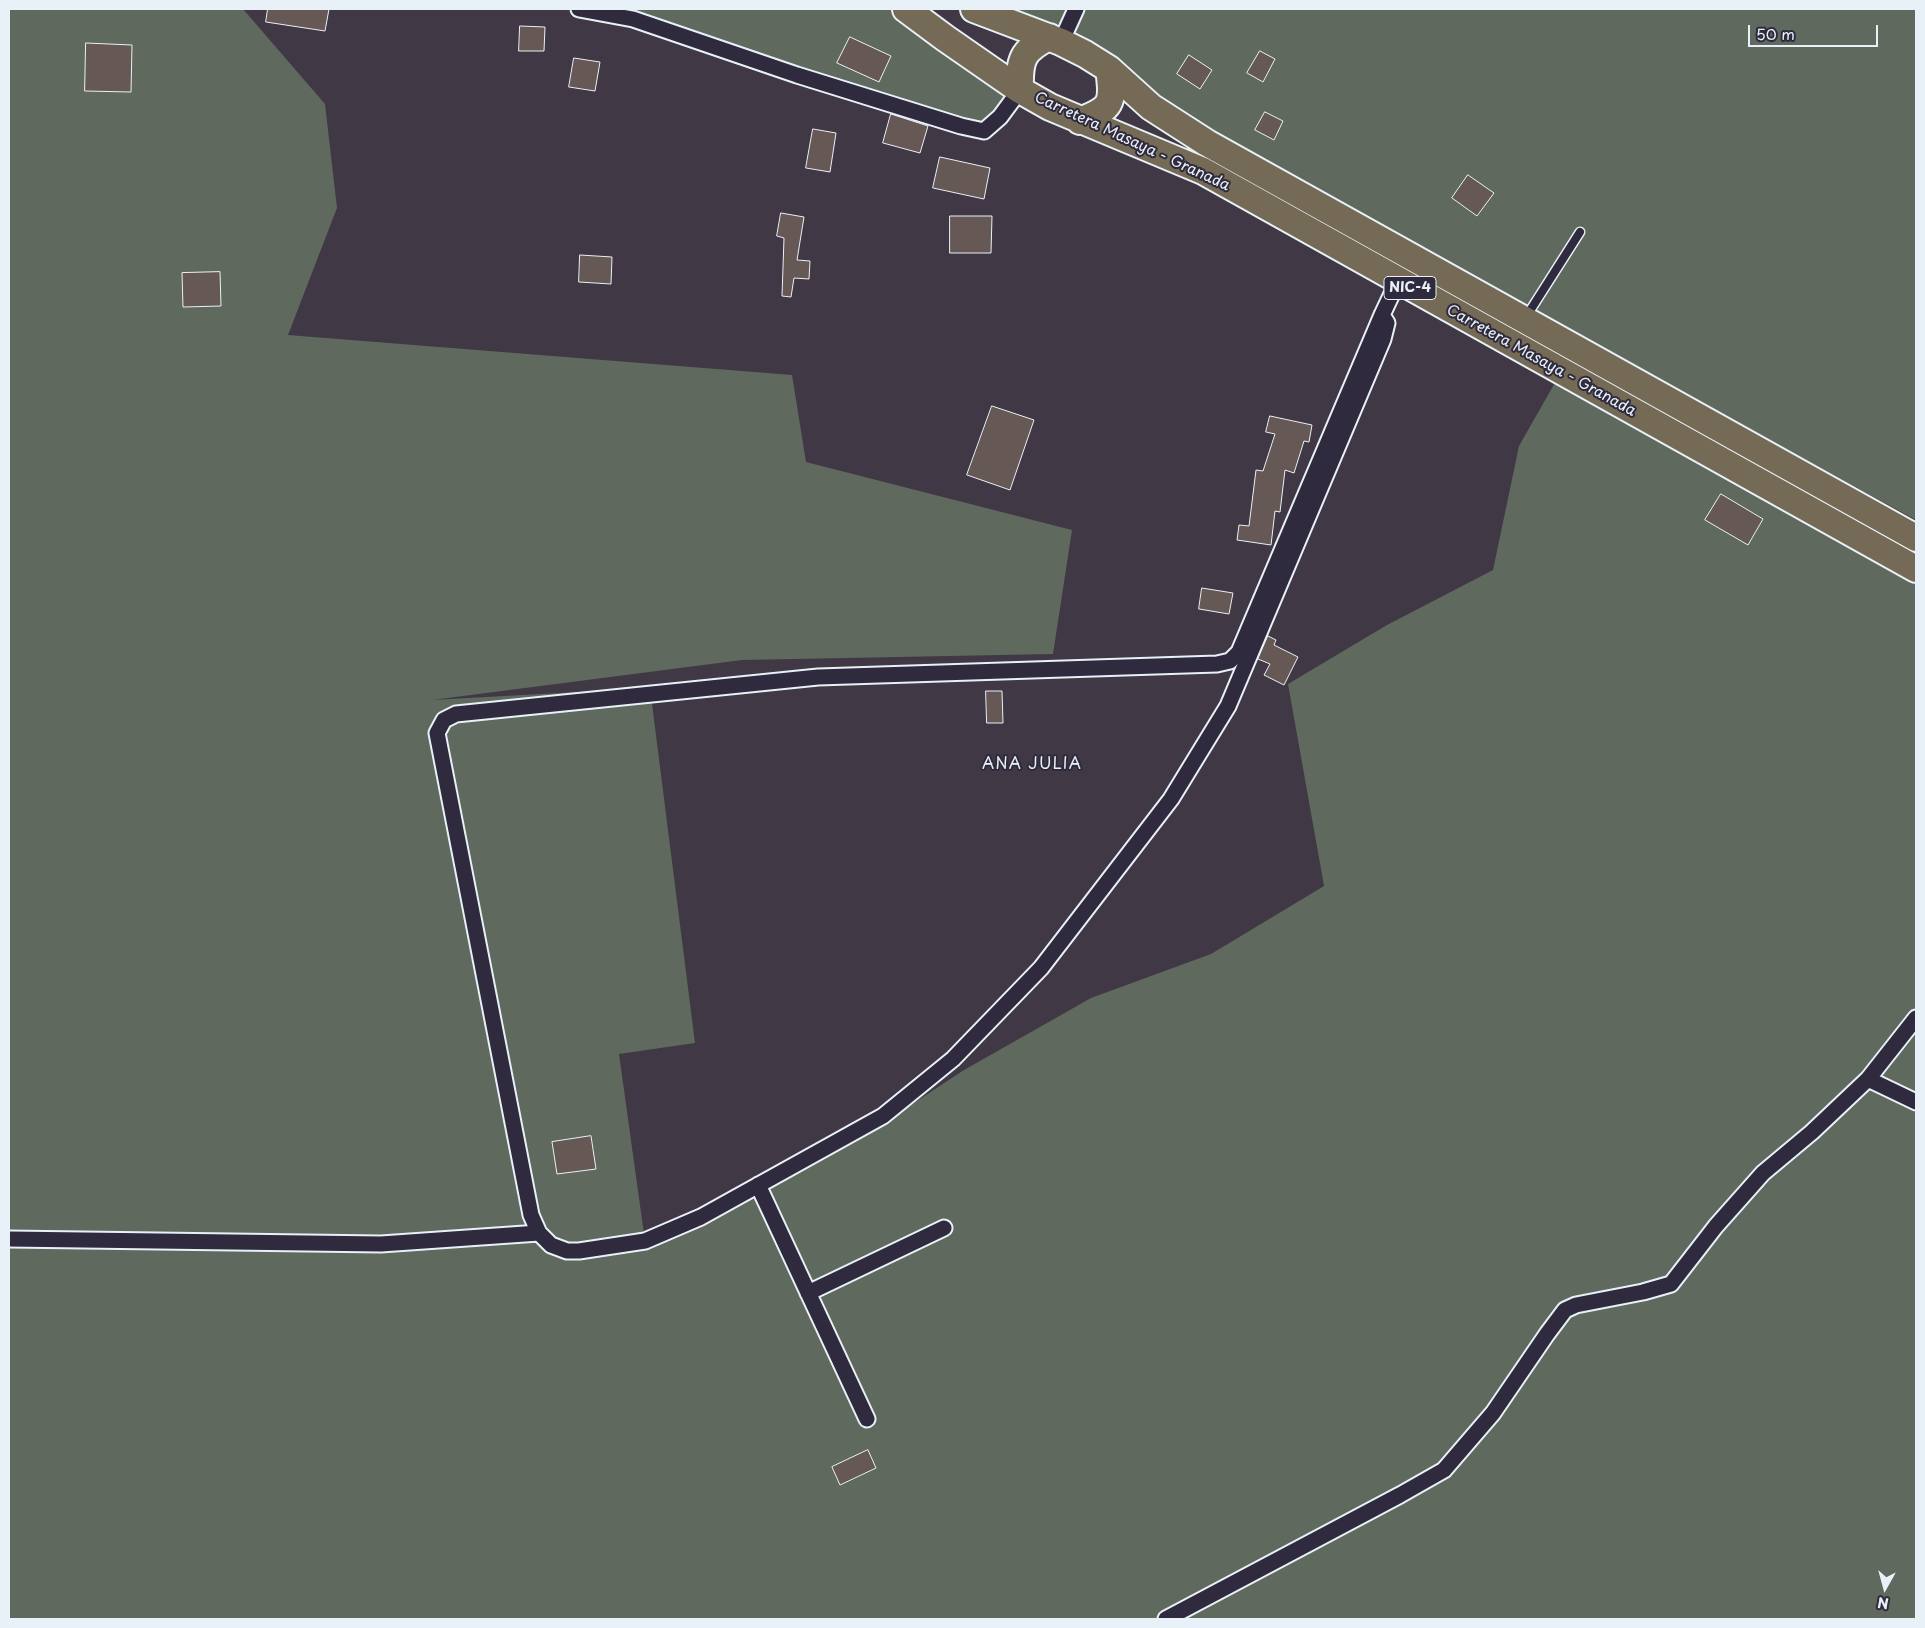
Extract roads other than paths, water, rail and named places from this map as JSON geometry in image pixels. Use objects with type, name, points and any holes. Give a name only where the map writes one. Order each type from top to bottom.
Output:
[{"type":"highway","name":"Carretera Masaya - Granada","points":[[906,9],[1020,90],[1050,107],[1203,171],[1916,569]]},
{"type":"highway","name":"Carretera Masaya - Granada","points":[[974,9],[1055,39],[1085,54],[1109,70],[1151,107],[1207,143],[1916,538]]},
{"type":"highway","points":[[1020,90],[1020,68],[1024,54],[1035,44],[1055,39]]},
{"type":"highway","points":[[1080,121],[1099,114],[1108,106],[1112,91],[1109,70]]},
{"type":"street","points":[[579,9],[633,20],[797,75],[961,126],[984,131],[1000,117],[1020,90]]},
{"type":"street","points":[[1055,39],[1076,9]]},
{"type":"street","points":[[1382,315],[1387,323],[1383,339],[1228,706],[1171,800],[1041,968],[953,1059],[883,1116],[701,1217],[645,1241],[579,1251],[567,1251],[551,1245],[539,1233],[531,1215],[438,740],[437,733],[444,720],[456,714],[818,677],[1216,664],[1230,661],[1240,652],[1382,315],[1398,281]]},
{"type":"street","points":[[1166,1619],[1444,1470],[1493,1413],[1547,1334],[1566,1310],[1576,1305],[1643,1292],[1670,1284],[1716,1226],[1763,1174],[1812,1132],[1868,1079],[1916,1018]]},
{"type":"street","points":[[1868,1079],[1916,1102]]},
{"type":"street","points":[[758,1185],[866,1419]]},
{"type":"street","points":[[808,1293],[944,1228]]},
{"type":"street","points":[[9,1239],[381,1244],[539,1233]]},
{"type":"lane","points":[[1524,321],[1580,232]]},
{"type":"district","name":"ANA JULIA","points":[[1032,765]]}]
